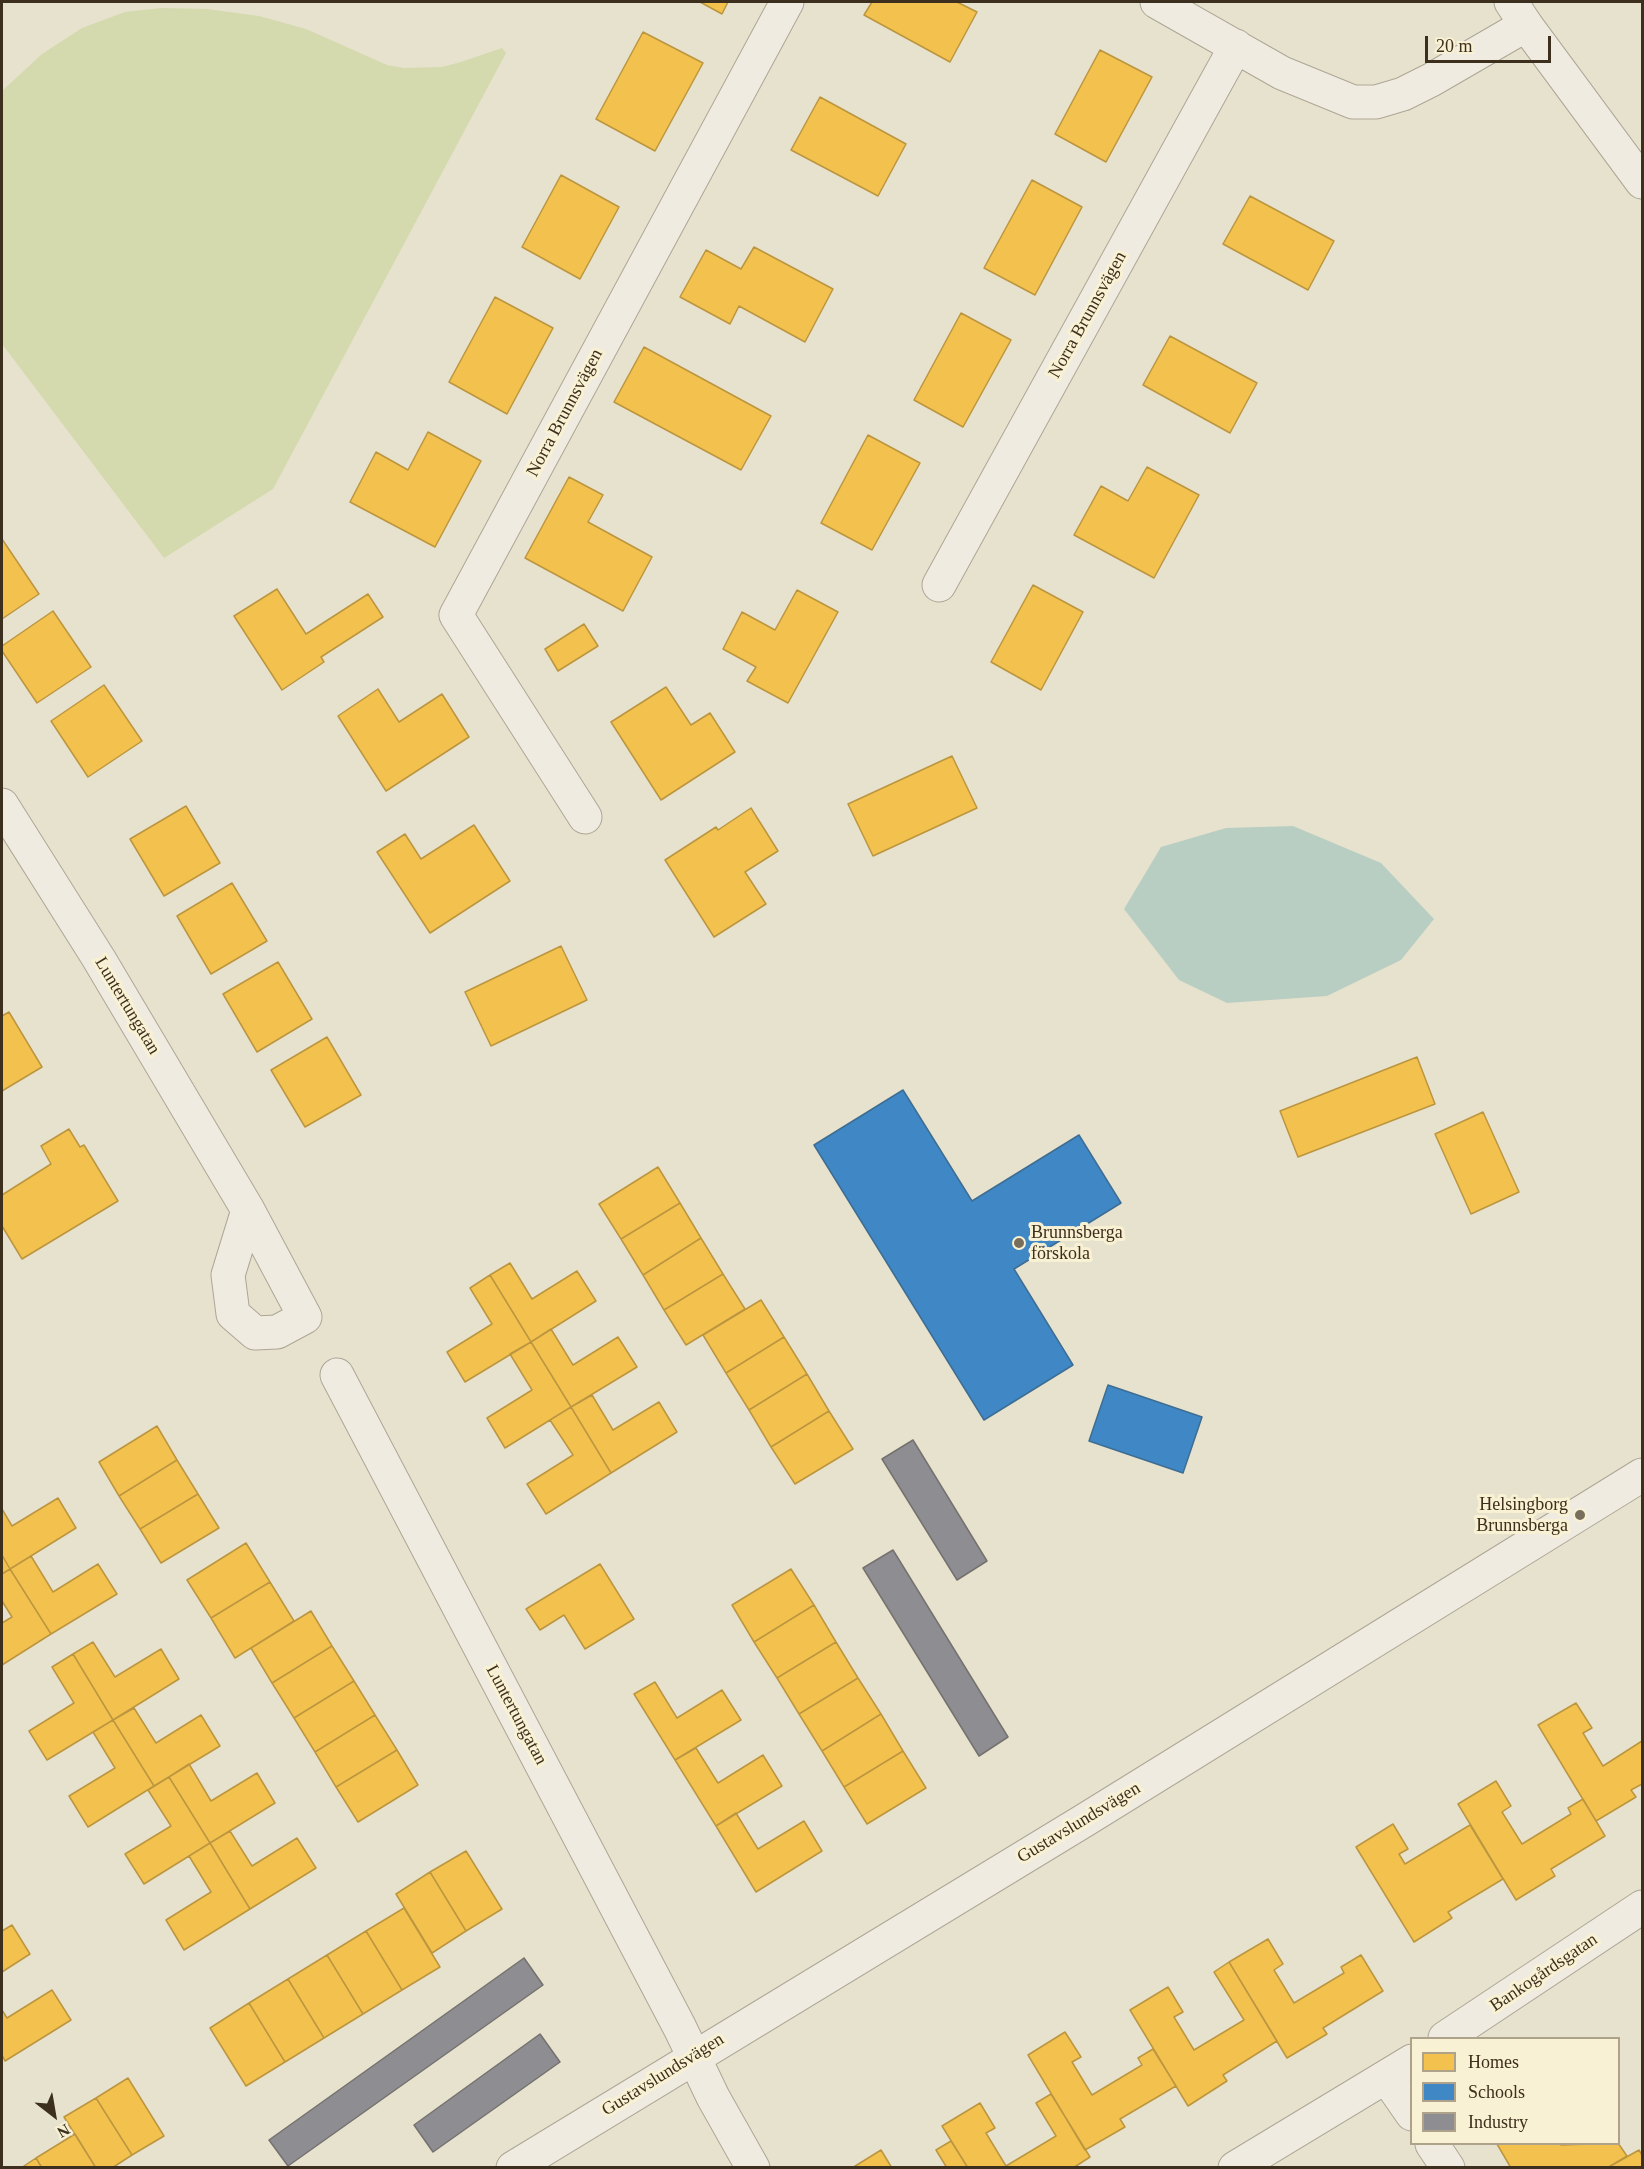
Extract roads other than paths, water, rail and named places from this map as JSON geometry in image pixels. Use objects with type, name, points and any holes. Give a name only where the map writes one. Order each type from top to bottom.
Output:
[{"type":"street","name":"Norra Brunnsvägen","points":[[585,816],[456,615],[787,2]]},
{"type":"street","points":[[1157,2],[1282,73],[1353,102],[1376,102],[1403,94],[1431,80],[1518,13],[1642,182]]},
{"type":"street","name":"Norra Brunnsvägen","points":[[939,585],[1236,46]]},
{"type":"street","name":"Luntertungatan","points":[[2,805],[99,959],[248,1210]]},
{"type":"street","name":"Luntertungatan","points":[[337,1375],[694,2056]]},
{"type":"street","name":"Gustavslundsvägen","points":[[513,2168],[1085,1820],[1642,1475]]},
{"type":"street","name":"Bankogårdsgatan","points":[[1447,2037],[1642,1907]]},
{"type":"street","points":[[694,2056],[712,2097],[753,2168]]},
{"type":"street","points":[[1235,2168],[1399,2069],[1410,2107]]},
{"type":"street","points":[[1433,2145],[1448,2168]]},
{"type":"place","name":"Brunnsberga förskola","points":[[1019,1243]]},
{"type":"place","name":"Helsingborg Brunnsberga","points":[[1580,1515]]}]
